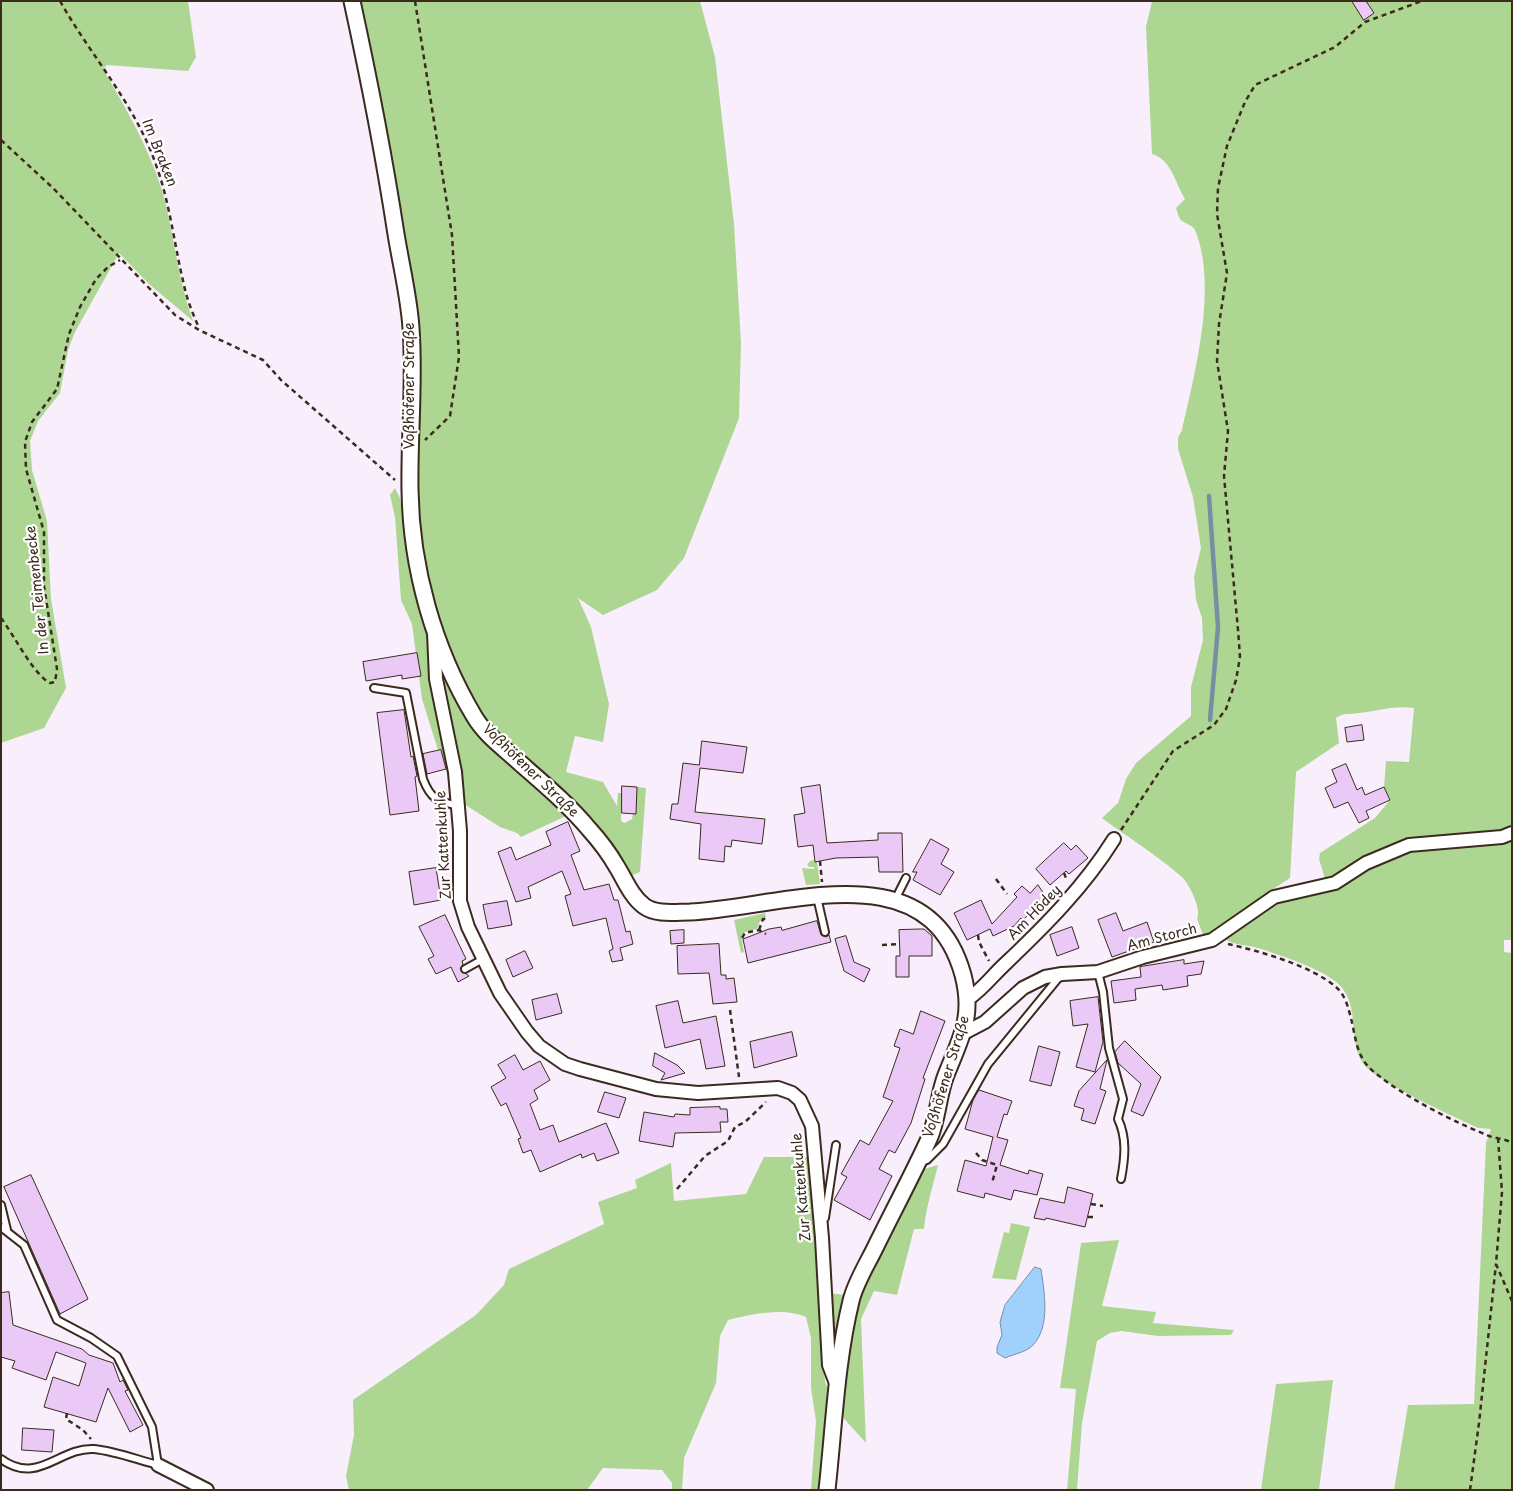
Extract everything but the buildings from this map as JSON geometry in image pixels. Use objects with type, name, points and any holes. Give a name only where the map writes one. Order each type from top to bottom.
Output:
[{"type":"street","name":"Voßhöfener Straße","points":[[352,1],[378,123],[411,326],[410,493],[421,582],[434,630],[473,715],[486,732],[561,798],[590,830],[614,861],[641,904],[651,910],[670,912],[710,911],[820,896],[886,897],[918,909],[941,930],[962,970],[968,999],[968,1020],[944,1081],[931,1133],[851,1297],[837,1386],[827,1490]]},
{"type":"street","name":"Zur Kattenkuhle","points":[[434,630],[436,679],[442,698],[455,772],[458,806],[460,901],[468,927],[500,993],[527,1032],[544,1050],[565,1064],[656,1089],[698,1093],[778,1088],[792,1093],[806,1110],[812,1126],[822,1238],[829,1365],[837,1386]]},
{"type":"street","name":"Am Storch","points":[[964,1033],[984,1022],[1032,982],[1062,974],[1098,972],[1143,957],[1212,940],[1261,904],[1274,897],[1335,883],[1366,863],[1409,844],[1502,837],[1512,833]]},
{"type":"street","name":"Am Hödey","points":[[968,999],[980,991],[998,971],[1048,924],[1096,867],[1114,840]]},
{"type":"street","points":[[158,1465],[207,1490]]},
{"type":"lane","points":[[374,688],[406,693],[423,779],[428,791],[437,801],[458,806]]},
{"type":"lane","points":[[894,900],[906,878]]},
{"type":"lane","points":[[820,896],[825,932]]},
{"type":"lane","points":[[465,969],[483,959]]},
{"type":"lane","points":[[1098,972],[1103,992],[1112,1061],[1124,1099],[1118,1119],[1124,1130],[1125,1146],[1121,1179]]},
{"type":"lane","points":[[917,1162],[927,1160],[944,1144],[988,1064],[1062,974]]},
{"type":"lane","points":[[822,1238],[836,1145]]},
{"type":"lane","points":[[1,1205],[4,1229],[24,1245],[57,1320],[92,1338],[117,1356],[152,1427],[158,1465],[96,1449],[76,1450],[48,1465],[28,1469],[11,1466],[1,1459]]},
{"type":"path","name":"Im Braken","points":[[60,1],[77,30],[114,82],[137,122],[155,161],[166,197],[184,284],[199,330]]},
{"type":"path","points":[[411,453],[450,416],[459,357],[452,234],[415,1]]},
{"type":"path","points":[[1114,840],[1173,751],[1214,725],[1226,710],[1236,680],[1240,657],[1224,476],[1228,431],[1217,361],[1219,324],[1227,273],[1217,214],[1218,188],[1227,146],[1242,109],[1255,85],[1335,47],[1365,22],[1422,1]]},
{"type":"path","points":[[1,140],[53,188],[174,315],[199,330],[263,360],[281,380],[410,493]]},
{"type":"path","name":"In der Teimenbecke","points":[[1,618],[41,678],[50,683],[55,682],[57,669],[44,586],[44,532],[26,469],[25,442],[32,422],[57,388],[69,334],[80,307],[96,279],[108,267],[120,260]]},
{"type":"path","points":[[820,862],[820,896]]},
{"type":"path","points":[[996,879],[1007,894]]},
{"type":"path","points":[[760,930],[763,919],[767,919]]},
{"type":"path","points":[[742,938],[745,933],[760,930],[766,934]]},
{"type":"path","points":[[978,935],[979,942],[998,971]]},
{"type":"path","points":[[1212,940],[1269,955],[1312,973],[1336,986],[1341,992],[1349,1010],[1357,1049],[1368,1067],[1405,1093],[1488,1136],[1512,1143]]},
{"type":"path","points":[[882,945],[900,944]]},
{"type":"path","points":[[730,1010],[741,1090]]},
{"type":"path","points":[[677,1189],[705,1156],[728,1141],[735,1127],[744,1122],[770,1099]]},
{"type":"path","points":[[1470,1490],[1479,1423],[1502,1192],[1498,1138]]},
{"type":"path","points":[[976,1153],[982,1160],[997,1165],[992,1183]]},
{"type":"path","points":[[1091,1204],[1103,1206]]},
{"type":"path","points":[[1088,1217],[1093,1217]]},
{"type":"path","points":[[1496,1264],[1512,1301]]},
{"type":"path","points":[[67,1413],[66,1419],[90,1436],[96,1449]]},
{"type":"green space","points":[[1,1],[188,1],[196,57],[188,71],[107,65],[103,69],[131,118],[155,169],[166,205],[181,278],[193,321],[149,284],[119,253],[75,332],[68,350],[60,393],[38,421],[30,441],[32,470],[47,521],[51,599],[66,688],[44,728],[1,743]]},
{"type":"green space","points":[[361,1],[700,1],[715,57],[734,224],[741,343],[739,418],[684,558],[657,590],[603,615],[578,598],[591,627],[609,704],[603,742],[575,736],[566,772],[603,782],[617,806],[618,793],[622,793],[621,821],[625,823],[632,819],[637,787],[646,788],[640,872],[630,876],[612,846],[515,752],[480,715],[449,656],[430,606],[417,489],[416,333],[407,251]]},
{"type":"green space","points":[[1152,1],[1512,1],[1512,828],[1488,833],[1428,836],[1404,841],[1392,845],[1326,882],[1319,859],[1320,853],[1375,818],[1390,800],[1384,787],[1386,761],[1409,762],[1414,708],[1392,708],[1342,715],[1336,718],[1339,743],[1296,772],[1290,878],[1267,893],[1217,932],[1204,937],[1197,919],[1198,910],[1194,898],[1183,878],[1102,818],[1118,803],[1126,779],[1136,763],[1191,716],[1191,687],[1203,640],[1202,618],[1196,600],[1194,577],[1201,548],[1193,497],[1178,449],[1178,438],[1182,430],[1198,356],[1202,330],[1204,277],[1202,252],[1195,230],[1180,219],[1176,208],[1185,199],[1169,167],[1159,157],[1152,154],[1146,27]]},
{"type":"green space","points":[[395,488],[400,498],[411,567],[427,626],[429,650],[428,676],[446,739],[451,794],[449,793],[449,783],[441,750],[438,750],[422,699],[412,624],[401,600],[395,517],[390,495]]},
{"type":"green space","points":[[438,662],[460,702],[568,815],[521,837],[517,833],[500,827],[464,804]]},
{"type":"green space","points":[[1512,837],[1512,940],[1504,940],[1504,952],[1512,953],[1512,1490],[1394,1490],[1408,1405],[1474,1404],[1486,1143],[1491,1129],[1478,1128],[1434,1107],[1398,1089],[1370,1070],[1362,1062],[1358,1052],[1348,999],[1343,989],[1335,981],[1308,966],[1258,948],[1232,943],[1225,939],[1226,936],[1261,907],[1341,884],[1404,851]]},
{"type":"green space","points":[[812,860],[817,862],[820,884],[806,885],[802,868],[814,869],[814,867],[809,867],[807,864]]},
{"type":"green space","points":[[765,913],[766,917],[760,921],[757,929],[745,932],[741,936],[744,952],[741,953],[734,920]]},
{"type":"green space","points":[[764,1157],[809,1157],[825,1382],[829,1391],[821,1490],[811,1490],[816,1421],[811,1388],[811,1338],[806,1317],[788,1312],[778,1312],[728,1320],[720,1336],[716,1383],[684,1458],[682,1490],[672,1490],[672,1483],[662,1470],[603,1468],[587,1490],[349,1490],[346,1476],[354,1435],[353,1400],[476,1315],[504,1285],[509,1269],[604,1224],[598,1202],[637,1188],[635,1180],[671,1163],[674,1201],[746,1194]]},
{"type":"green space","points":[[938,1165],[924,1229],[914,1229],[897,1295],[874,1291],[861,1319],[866,1443],[839,1413],[855,1295],[921,1170]]},
{"type":"green space","points":[[1011,1223],[1030,1227],[1016,1280],[992,1278],[1004,1232],[1009,1233]]},
{"type":"green space","points":[[1119,1240],[1102,1306],[1156,1312],[1153,1323],[1234,1330],[1231,1335],[1158,1336],[1121,1331],[1110,1333],[1097,1341],[1082,1423],[1077,1490],[1067,1490],[1076,1389],[1060,1388],[1081,1243]]},
{"type":"green space","points":[[828,1293],[845,1295],[839,1319],[835,1362]]},
{"type":"green space","points":[[1333,1380],[1319,1490],[1261,1490],[1276,1384]]},
{"type":"water","points":[[1035,1267],[1041,1269],[1044,1287],[1045,1308],[1042,1328],[1039,1337],[1033,1345],[1024,1351],[1005,1358],[997,1353],[997,1347],[1002,1335],[1000,1322],[1005,1305]]},
{"type":"waterway","points":[[1209,496],[1218,627],[1210,720]]}]
